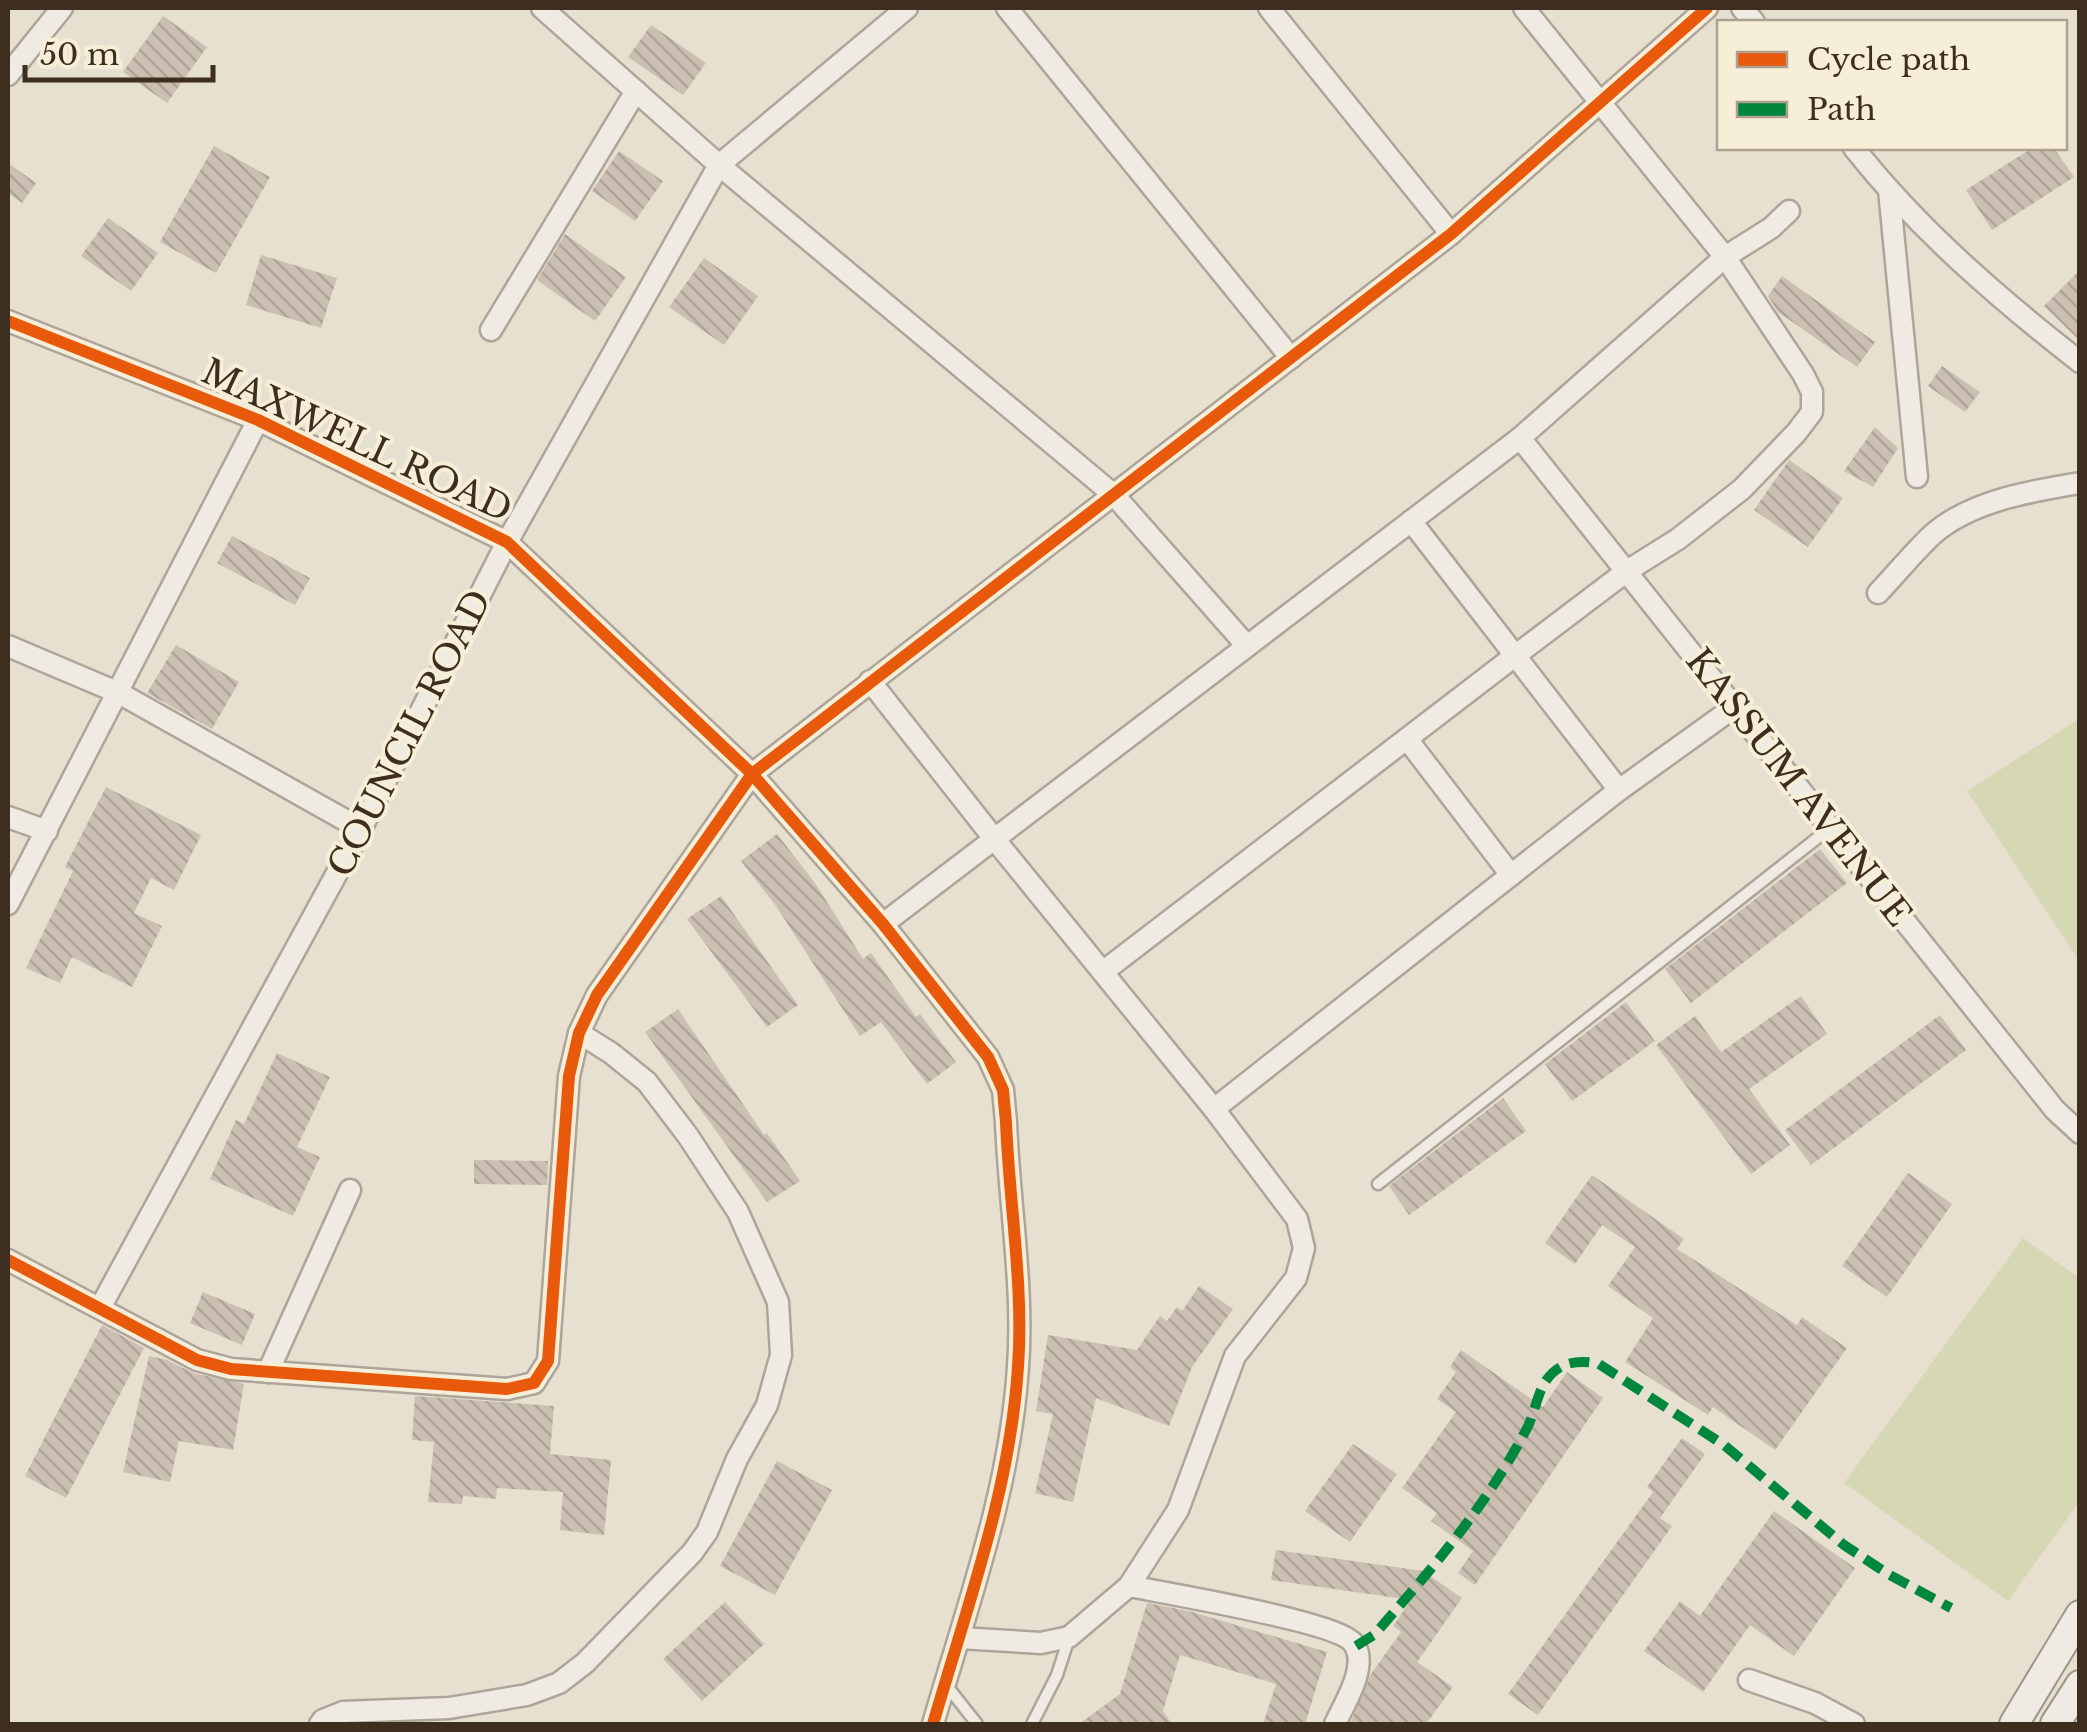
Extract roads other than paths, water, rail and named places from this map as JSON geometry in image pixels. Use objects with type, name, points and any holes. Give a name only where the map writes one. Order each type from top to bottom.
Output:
[{"type":"main road","points":[[2014,1724],[2080,1615]]},
{"type":"main road","points":[[2055,1724],[2080,1685]]},
{"type":"street","points":[[8,74],[62,8]]},
{"type":"street","points":[[542,8],[718,166],[1114,496],[1247,646]]},
{"type":"street","name":"COUNCIL ROAD","points":[[100,1308],[361,829],[506,542],[718,166],[907,8]]},
{"type":"street","points":[[1007,8],[1291,358]]},
{"type":"street","points":[[1269,8],[1451,234]]},
{"type":"street","points":[[1104,971],[1627,571],[1678,539],[1742,489],[1812,412],[1812,392],[1804,374],[1725,257],[1524,8]]},
{"type":"street","points":[[8,1260],[197,1360],[230,1369],[507,1389],[534,1383],[548,1361],[569,1076],[579,1033],[596,995],[752,774],[1451,234],[1707,8]]},
{"type":"street","points":[[491,330],[636,91]]},
{"type":"street","points":[[1858,152],[1889,190],[1958,260],[2080,362]]},
{"type":"street","points":[[1889,190],[1917,477]]},
{"type":"street","points":[[883,924],[1520,438],[1725,257],[1770,228],[1789,210]]},
{"type":"street","name":"MAXWELL ROAD","points":[[8,321],[258,420],[506,542],[752,774],[883,924],[988,1057],[1002,1090],[1006,1122],[1019,1363],[1011,1440],[992,1528],[934,1724]]},
{"type":"street","points":[[8,904],[258,420]]},
{"type":"street","name":"KASSUM AVENUE","points":[[1520,438],[2055,1110],[2080,1133]]},
{"type":"street","points":[[1878,593],[1934,533],[1962,515],[1987,504],[2080,483]]},
{"type":"street","points":[[1411,521],[1619,790]]},
{"type":"street","points":[[8,646],[119,693],[361,829]]},
{"type":"street","points":[[870,680],[1214,1108],[1297,1219],[1304,1248],[1296,1278],[1235,1356],[1178,1510],[1129,1586],[1069,1637],[1040,1643],[958,1638]]},
{"type":"street","points":[[1214,1108],[1619,790],[1736,706]]},
{"type":"street","points":[[1406,739],[1511,875]]},
{"type":"street","points":[[8,817],[47,832]]},
{"type":"street","points":[[320,1724],[342,1712],[449,1708],[527,1695],[560,1683],[692,1553],[707,1532],[737,1458],[768,1405],[781,1355],[778,1302],[738,1212],[647,1082],[611,1052],[579,1033]]},
{"type":"street","points":[[268,1372],[350,1190]]},
{"type":"street","points":[[1129,1586],[1344,1634],[1356,1646],[1358,1660],[1354,1682],[1335,1724]]},
{"type":"street","points":[[1749,1680],[1815,1703],[1854,1724]]},
{"type":"lane","points":[[1378,1184],[1831,827]]},
{"type":"lane","points":[[1032,1724],[1057,1675],[1069,1637]]},
{"type":"lane","points":[[945,1684],[977,1724]]}]
